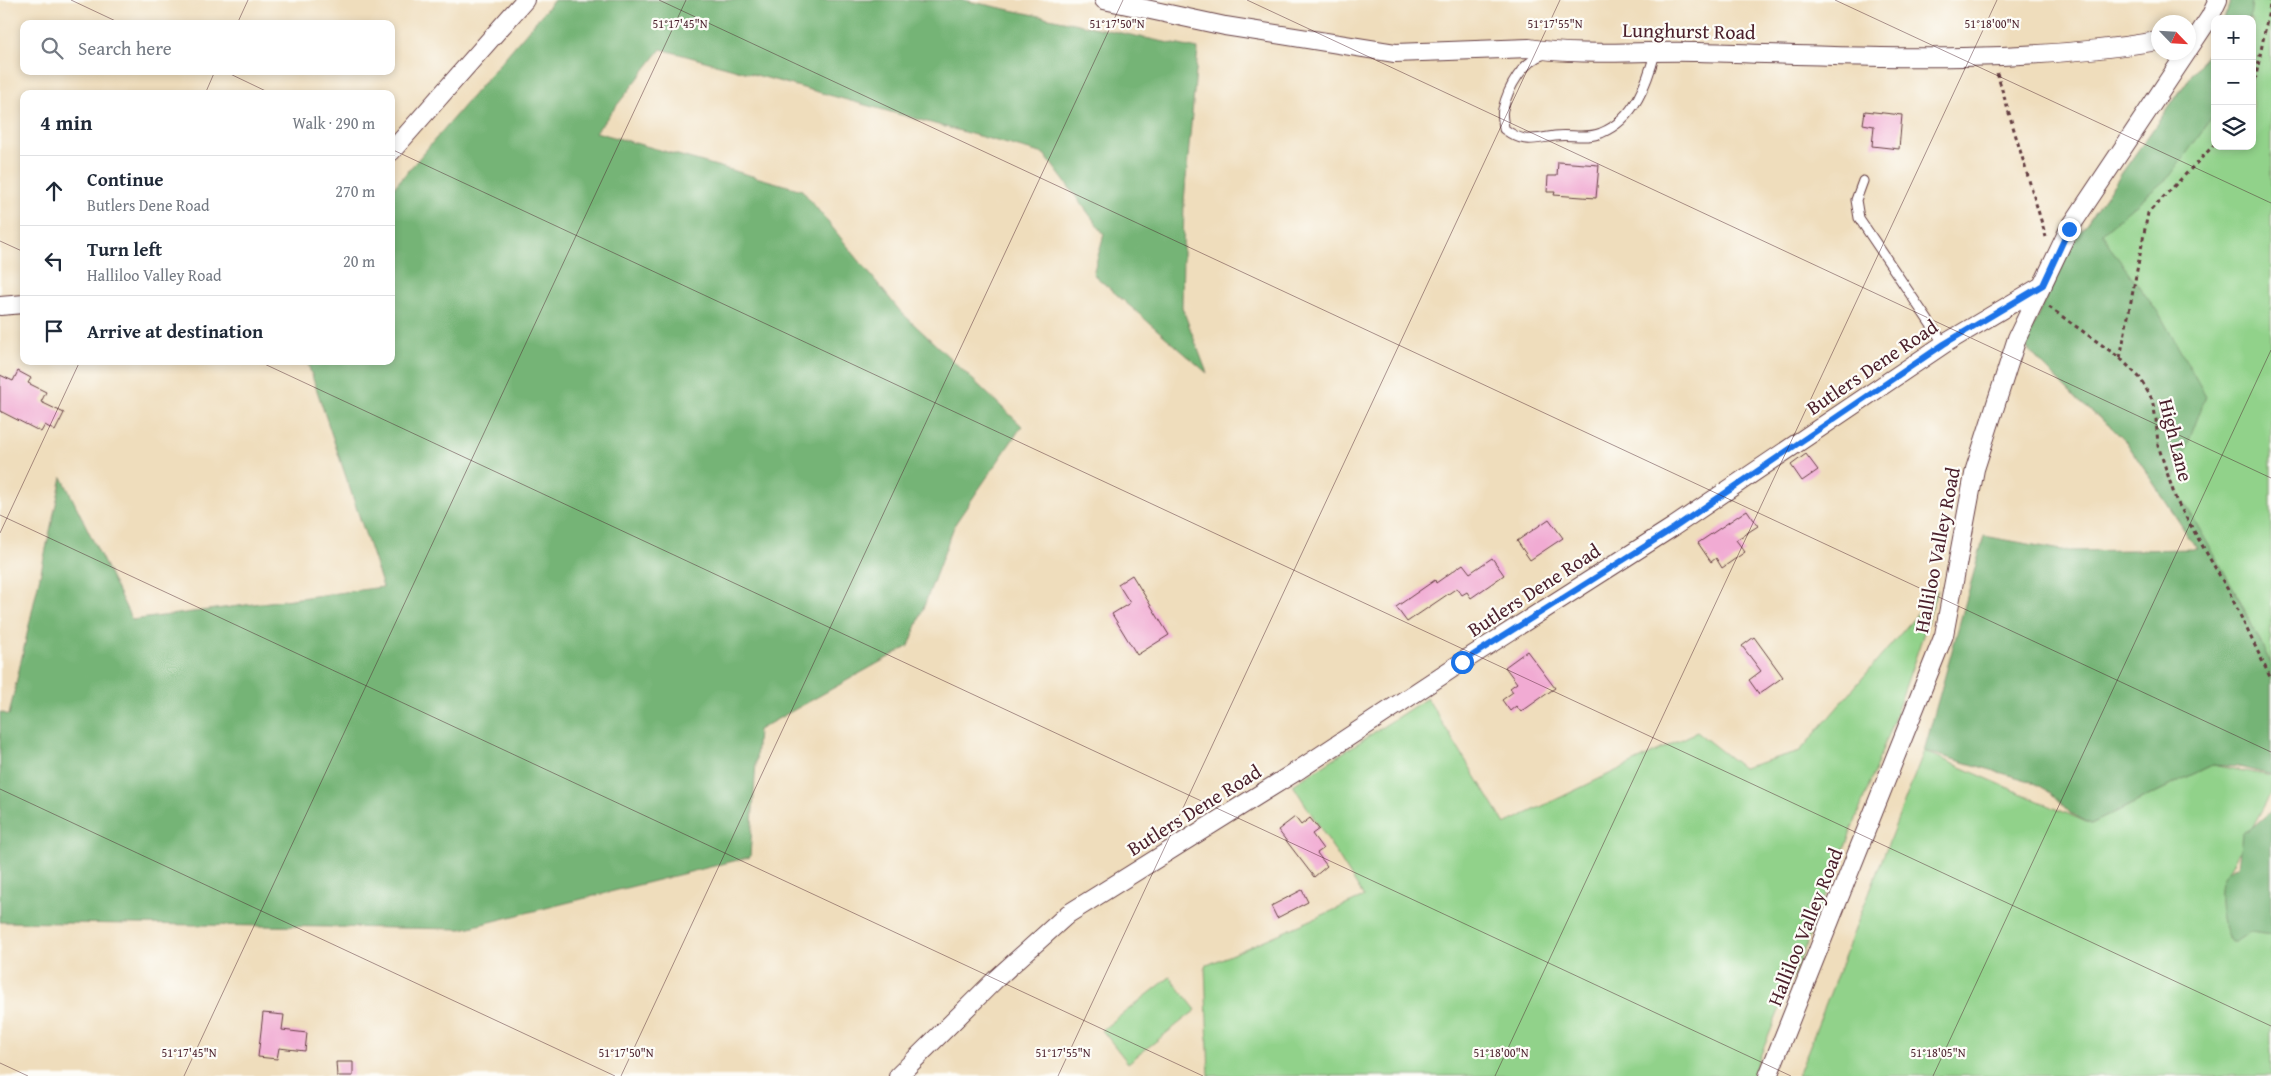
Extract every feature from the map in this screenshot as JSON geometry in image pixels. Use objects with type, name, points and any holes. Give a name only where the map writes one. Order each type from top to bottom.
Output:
[{"type":"street","points":[[395,147],[525,0]]},
{"type":"street","name":"Lunghurst Road","points":[[1104,0],[1225,26],[1395,53],[1529,48],[1551,52],[1656,50],[1796,55],[1991,55],[2114,48],[2151,42]]},
{"type":"street","name":"Halliloo Valley Road","points":[[2196,32],[2218,0]]},
{"type":"street","name":"Halliloo Valley Road","points":[[1768,1076],[1944,635],[1975,469],[2017,338],[2077,216],[2182,60]]},
{"type":"street","name":"Butlers Dene Road","points":[[898,1076],[996,980],[1068,914],[1300,769],[1462,662],[1674,528],[1944,344],[2040,291]]},
{"type":"street","points":[[0,306],[20,304]]},
{"type":"lane","points":[[1551,52],[1534,56],[1514,81],[1502,111],[1504,129],[1518,138],[1540,140],[1554,136],[1600,134],[1620,121],[1636,105],[1645,85],[1656,50]]},
{"type":"lane","points":[[1863,181],[1856,200],[1859,218],[1944,344]]},
{"type":"path","points":[[2256,76],[2271,0]]},
{"type":"path","points":[[1991,55],[2054,261]]},
{"type":"path","points":[[2120,358],[2148,213],[2211,148]]},
{"type":"path","name":"High Lane","points":[[2040,291],[2120,358],[2140,378],[2152,399],[2158,444],[2176,500],[2228,590],[2271,679]]},
{"type":"green space","points":[[554,0],[963,0],[1198,49],[1184,201],[1182,307],[1207,373],[1093,274],[1104,234],[1044,154],[661,49],[596,132],[802,190],[900,311],[1022,426],[955,524],[909,646],[758,730],[750,857],[462,929],[0,922],[0,712],[9,715],[62,477],[132,620],[383,587],[308,365],[395,365],[395,186]]},
{"type":"green space","points":[[2231,0],[2271,0],[2271,664],[2234,589],[2197,549],[2127,443],[2111,427],[2076,399],[2025,346],[2044,302],[2078,235],[2211,47],[2211,150],[2256,150],[2256,15],[2225,15]]},
{"type":"green space","points":[[2231,0],[2252,0],[2250,15],[2225,15]]},
{"type":"green space","points":[[2211,47],[2211,120],[2170,176],[2102,233],[2112,250],[2160,315],[2206,396],[2174,480],[2181,497],[2234,589],[2271,664],[2271,775],[2239,767],[2212,765],[2091,824],[2070,813],[2051,793],[2030,781],[1924,751],[1984,536],[2067,551],[2197,549],[2127,443],[2111,427],[2076,399],[2025,346],[2044,302],[2078,235]]},
{"type":"green space","points":[[1938,590],[1873,774],[1752,1076],[1209,1076],[1205,966],[1364,897],[1293,785],[1427,698],[1505,824],[1697,732],[1743,768],[1800,751]]},
{"type":"green space","points":[[1924,751],[2091,824],[2212,765],[2271,776],[2271,793],[2229,870],[2228,939],[2271,923],[2271,1076],[1798,1076]]},
{"type":"green space","points":[[2271,811],[2271,935],[2250,932],[2235,942],[2231,942],[2222,920],[2221,883],[2226,873],[2238,866],[2242,834]]},
{"type":"green space","points":[[1170,977],[1196,1010],[1128,1063],[1102,1030]]},
{"type":"building","points":[[1865,111],[1902,115],[1899,149],[1872,146],[1874,126],[1863,124]]},
{"type":"building","points":[[1558,162],[1599,165],[1596,198],[1554,195],[1555,192],[1547,192],[1548,176],[1557,176]]},
{"type":"building","points":[[18,371],[31,378],[28,383],[46,392],[41,402],[64,413],[55,431],[45,425],[41,432],[0,411],[0,375],[13,381]]},
{"type":"building","points":[[1806,454],[1818,470],[1802,481],[1791,465]]},
{"type":"building","points":[[1747,510],[1758,526],[1736,540],[1745,552],[1722,568],[1716,558],[1711,562],[1698,543]]},
{"type":"building","points":[[1549,519],[1563,538],[1530,560],[1517,541]]},
{"type":"building","points":[[1492,558],[1504,575],[1471,598],[1467,592],[1462,595],[1457,588],[1407,622],[1396,607],[1435,580],[1436,583],[1463,564],[1470,573]]},
{"type":"building","points":[[1132,575],[1169,635],[1137,655],[1112,614],[1130,603],[1118,584]]},
{"type":"building","points":[[1754,637],[1783,677],[1759,694],[1749,680],[1761,671],[1742,646]]},
{"type":"building","points":[[1527,651],[1555,688],[1521,712],[1516,706],[1510,711],[1502,700],[1513,692],[1510,688],[1517,683],[1505,667]]},
{"type":"building","points":[[1295,817],[1301,825],[1310,818],[1319,829],[1312,834],[1323,849],[1317,853],[1327,866],[1314,877],[1278,830]]},
{"type":"building","points":[[1302,890],[1308,902],[1277,918],[1271,906]]},
{"type":"building","points":[[263,1013],[284,1015],[282,1030],[307,1033],[305,1051],[279,1048],[277,1059],[258,1057]]},
{"type":"building","points":[[336,1062],[353,1062],[353,1076],[337,1076]]},
{"type":"route","points":[[1462,662],[1614,564],[1674,528],[1944,344],[2043,285],[2069,229]]}]
